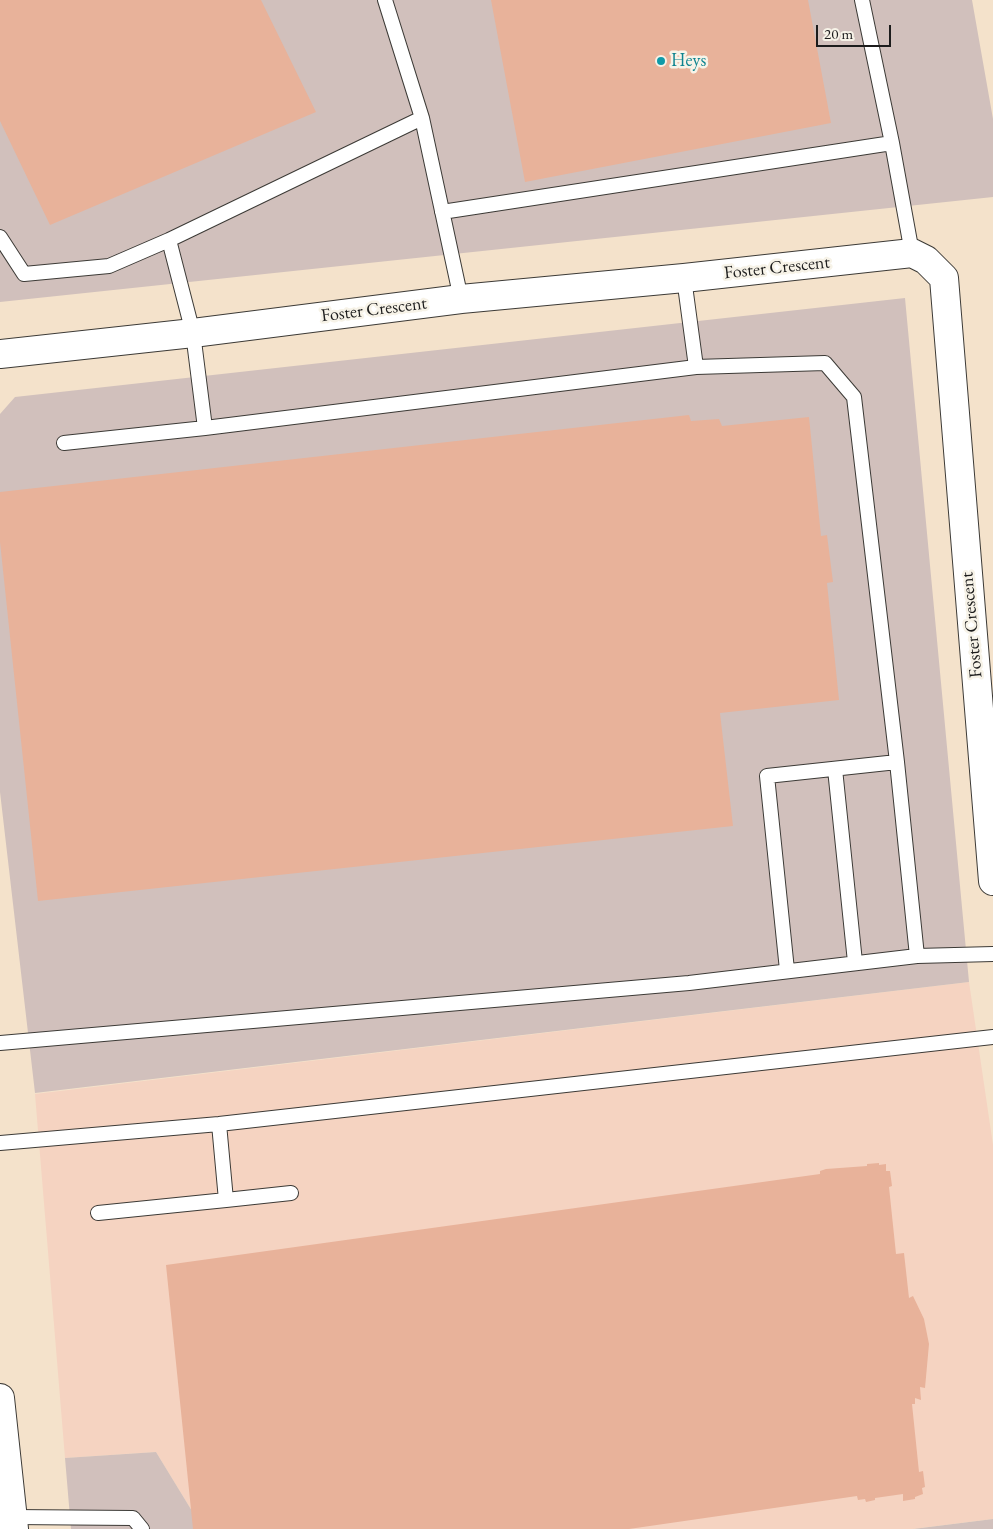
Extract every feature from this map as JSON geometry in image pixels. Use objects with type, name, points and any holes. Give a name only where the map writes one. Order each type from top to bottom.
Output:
[{"type":"street","name":"Foster Crescent","points":[[0,354],[193,333],[461,299],[684,278],[912,253],[926,260],[944,278],[993,881]]},
{"type":"street","points":[[0,1398],[9,1521]]},
{"type":"lane","points":[[384,0],[422,118],[461,299]]},
{"type":"lane","points":[[862,0],[892,143],[912,253]]},
{"type":"lane","points":[[0,237],[24,274],[109,266],[169,240],[422,118]]},
{"type":"lane","points":[[442,212],[892,143]]},
{"type":"lane","points":[[169,240],[193,333],[205,428]]},
{"type":"lane","points":[[684,278],[696,367]]},
{"type":"lane","points":[[64,443],[205,428],[696,367],[825,362],[854,397],[897,762],[917,956]]},
{"type":"lane","points":[[787,970],[767,776],[897,762]]},
{"type":"lane","points":[[834,769],[855,962]]},
{"type":"lane","points":[[0,1043],[689,983],[917,956],[993,954]]},
{"type":"lane","points":[[0,1143],[219,1124],[993,1037]]},
{"type":"lane","points":[[219,1124],[226,1200]]},
{"type":"lane","points":[[98,1213],[291,1193]]},
{"type":"lane","points":[[9,1521],[133,1518],[142,1529]]},
{"type":"shaded area","points":[[0,0],[972,0],[993,119],[993,197],[0,302]]},
{"type":"shaded area","points":[[905,298],[969,982],[35,1093],[0,792],[0,414],[15,397]]},
{"type":"shaded area","points":[[969,982],[993,1145],[993,1519],[913,1529],[203,1529],[156,1452],[65,1458],[35,1094]]},
{"type":"shaded area","points":[[156,1452],[203,1529],[71,1529],[65,1458]]},
{"type":"shaded area","points":[[993,1519],[993,1529],[913,1529]]},
{"type":"building","points":[[0,0],[261,0],[316,112],[50,225],[0,121]]},
{"type":"building","name":"Heys","points":[[491,0],[808,0],[831,123],[525,182]]},
{"type":"building","points":[[689,415],[691,421],[719,419],[722,426],[809,417],[821,536],[827,535],[833,582],[827,583],[839,700],[720,713],[733,826],[38,901],[0,542],[0,492]]},
{"type":"building","points":[[879,1163],[879,1165],[886,1164],[886,1171],[890,1171],[892,1186],[889,1187],[896,1254],[904,1253],[909,1298],[913,1296],[924,1319],[929,1344],[925,1388],[920,1387],[921,1400],[915,1398],[915,1404],[912,1404],[919,1472],[923,1471],[925,1487],[922,1488],[923,1494],[915,1497],[915,1499],[903,1501],[903,1494],[875,1498],[875,1500],[866,1502],[865,1499],[858,1500],[857,1496],[629,1529],[193,1529],[166,1265],[820,1174],[820,1171],[826,1169],[867,1166],[867,1164]]},
{"type":"place","name":"Heys","points":[[661,61]]}]
